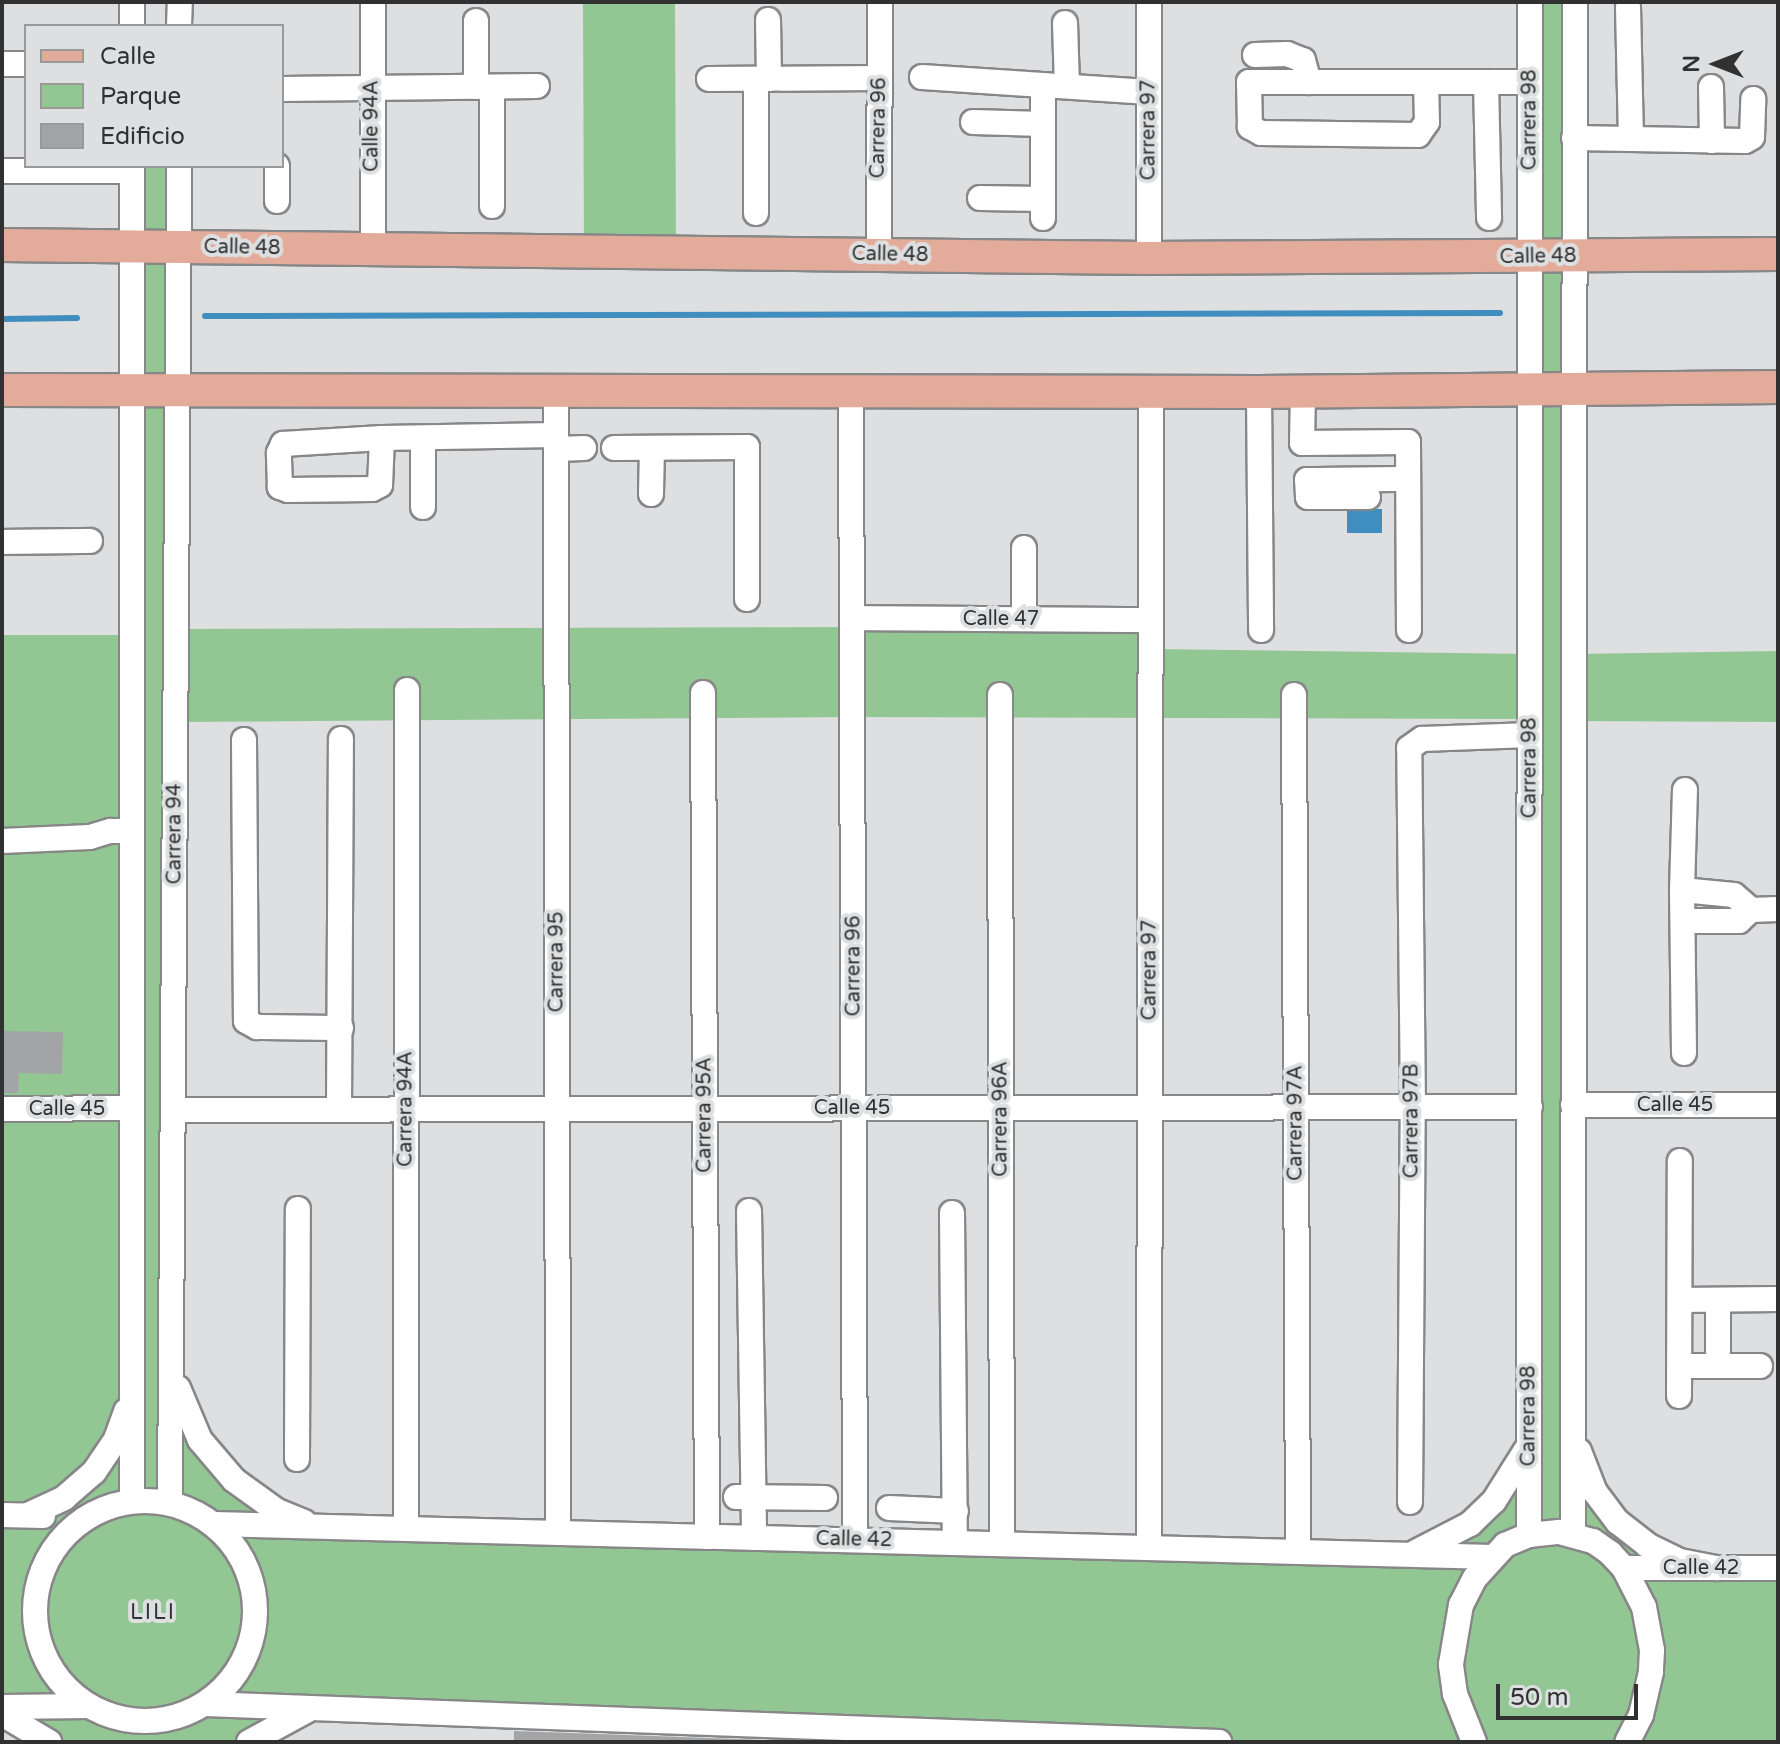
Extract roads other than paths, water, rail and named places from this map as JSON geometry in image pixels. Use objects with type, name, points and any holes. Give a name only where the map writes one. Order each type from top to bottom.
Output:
[{"type":"main road","name":"Calle 48","points":[[2,245],[132,244],[1149,258],[1778,254]]},
{"type":"main road","points":[[2,390],[1259,392],[1778,387]]},
{"type":"street","points":[[132,2],[132,24]]},
{"type":"street","points":[[179,24],[180,2]]},
{"type":"street","name":"Calle 94A","points":[[373,2],[373,249]]},
{"type":"street","name":"Carrera 96","points":[[879,255],[880,2]]},
{"type":"street","name":"Carrera 97","points":[[1149,2],[1149,258]]},
{"type":"street","name":"Carrera 98","points":[[1529,1535],[1530,2]]},
{"type":"street","points":[[1573,1534],[1575,2]]},
{"type":"street","points":[[1628,7],[1631,139]]},
{"type":"street","points":[[756,213],[768,20]]},
{"type":"street","points":[[476,21],[492,206]]},
{"type":"street","points":[[980,198],[1043,208],[1043,124],[1055,86],[1065,23]]},
{"type":"street","points":[[1255,55],[1287,54],[1303,60],[1309,82]]},
{"type":"street","points":[[2,64],[24,64]]},
{"type":"street","points":[[922,77],[1149,92]]},
{"type":"street","points":[[709,79],[880,78]]},
{"type":"street","points":[[1426,82],[1427,122],[1418,135],[1261,133],[1250,127],[1249,82],[1426,82],[1486,82],[1530,82]]},
{"type":"street","points":[[1486,82],[1489,218]]},
{"type":"street","points":[[284,89],[537,86]]},
{"type":"street","points":[[1711,87],[1712,141]]},
{"type":"street","points":[[1574,138],[1745,141],[1752,137],[1753,99]]},
{"type":"street","points":[[973,122],[1043,124]]},
{"type":"street","points":[[2,171],[132,168],[132,1501]]},
{"type":"street","name":"Carrera 94","points":[[170,1502],[179,168]]},
{"type":"street","points":[[277,168],[277,201]]},
{"type":"street","name":"Carrera 95","points":[[556,391],[558,1533]]},
{"type":"street","name":"Carrera 96","points":[[851,391],[855,1540]]},
{"type":"street","points":[[1303,391],[1302,443],[1408,442],[1409,630]]},
{"type":"street","name":"Carrera 97","points":[[1149,1548],[1151,392]]},
{"type":"street","points":[[1259,392],[1261,630]]},
{"type":"street","points":[[398,491],[390,438],[556,442],[584,448]]},
{"type":"street","points":[[423,438],[423,507]]},
{"type":"street","points":[[614,448],[747,447],[747,599]]},
{"type":"street","points":[[651,494],[652,448]]},
{"type":"street","points":[[1368,497],[1308,497],[1307,480],[1408,479]]},
{"type":"street","points":[[2,542],[90,541]]},
{"type":"street","points":[[1024,548],[1024,619]]},
{"type":"street","name":"Calle 47","points":[[853,618],[1150,620]]},
{"type":"street","name":"Carrera 94A","points":[[406,1529],[407,690]]},
{"type":"street","name":"Carrera 95A","points":[[703,693],[707,1537]]},
{"type":"street","name":"Carrera 96A","points":[[1000,695],[1002,1544]]},
{"type":"street","name":"Carrera 97A","points":[[1294,695],[1298,1552]]},
{"type":"street","name":"Carrera 97B","points":[[1410,1502],[1413,1107],[1409,748],[1413,742],[1530,735]]},
{"type":"street","points":[[339,1109],[341,739]]},
{"type":"street","points":[[244,740],[246,1021],[257,1027],[341,1028]]},
{"type":"street","points":[[1684,1053],[1682,890],[1685,790]]},
{"type":"street","points":[[2,841],[132,831]]},
{"type":"street","points":[[1682,890],[1734,895],[1751,910]]},
{"type":"street","points":[[1696,921],[1739,921],[1751,910],[1778,909]]},
{"type":"street","name":"Calle 45","points":[[1573,1105],[1778,1105]]},
{"type":"street","name":"Calle 45","points":[[174,1110],[1530,1107]]},
{"type":"street","name":"Calle 45","points":[[2,1109],[131,1108]]},
{"type":"street","points":[[1679,1396],[1680,1161]]},
{"type":"street","points":[[297,1459],[298,1209]]},
{"type":"street","points":[[749,1211],[745,1497],[754,1538]]},
{"type":"street","points":[[952,1213],[955,1543]]},
{"type":"street","points":[[1680,1300],[1778,1299]]},
{"type":"street","points":[[1718,1301],[1718,1351]]},
{"type":"street","points":[[173,1366],[179,1391],[200,1440],[234,1480],[277,1511],[326,1527]]},
{"type":"street","points":[[1680,1366],[1760,1366]]},
{"type":"street","points":[[28,1515],[64,1498],[94,1472],[124,1420],[131,1381]]},
{"type":"street","points":[[1573,1421],[1585,1469],[1595,1492],[1618,1522],[1647,1545],[1680,1561],[1717,1568]]},
{"type":"street","points":[[1410,1555],[1441,1542],[1470,1524],[1494,1501],[1514,1474],[1529,1444]]},
{"type":"street","points":[[745,1497],[825,1498]]},
{"type":"street","points":[[132,1501],[170,1502],[214,1524],[232,1543],[246,1565],[254,1590],[255,1617],[251,1643],[241,1667],[225,1687],[169,1731],[126,1731],[67,1689],[50,1667],[39,1641],[35,1613],[38,1585],[48,1559],[64,1536],[85,1518],[108,1507],[132,1501]]},
{"type":"street","points":[[889,1508],[956,1511]]},
{"type":"street","points":[[2,1515],[85,1518]]},
{"type":"street","name":"Calle 42","points":[[214,1524],[1493,1557]]},
{"type":"street","points":[[1474,1742],[1455,1694],[1451,1664],[1453,1634],[1461,1605],[1475,1578],[1505,1545],[1529,1535],[1573,1534],[1593,1541],[1624,1568],[1644,1607],[1652,1650],[1647,1694],[1627,1742]]},
{"type":"street","name":"Calle 42","points":[[1624,1568],[1778,1568]]},
{"type":"street","points":[[205,1704],[852,1735],[1219,1742]]},
{"type":"street","points":[[2,1707],[89,1706]]},
{"type":"street","points":[[249,1742],[310,1710]]},
{"type":"street","points":[[2,1714],[49,1742]]},
{"type":"water","points":[[1347,509],[1382,509],[1382,533],[1347,533]]},
{"type":"waterway","points":[[205,316],[1500,313]]},
{"type":"waterway","points":[[2,319],[77,318]]},
{"type":"district","name":"LILI","points":[[153,1613]]}]
